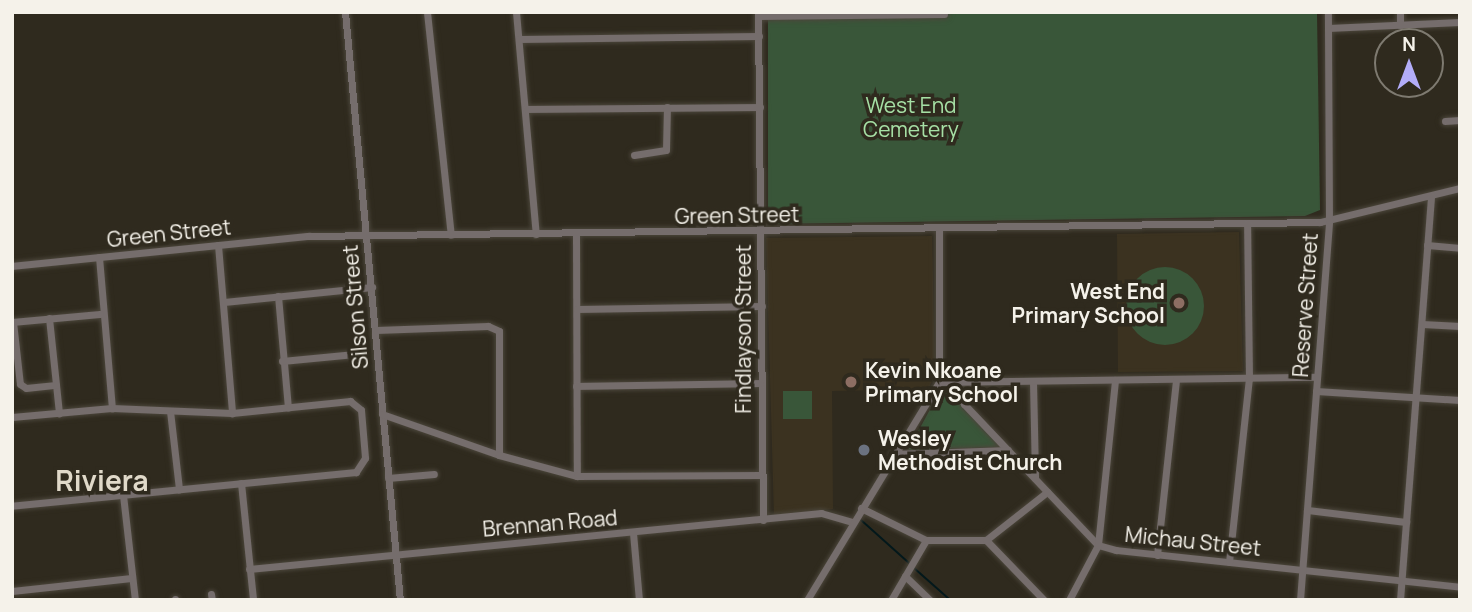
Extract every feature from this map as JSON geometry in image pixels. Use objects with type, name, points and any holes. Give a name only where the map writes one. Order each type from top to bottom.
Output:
[{"type":"street","name":"Silson Street","points":[[345,12],[400,600]]},
{"type":"street","points":[[427,12],[451,235]]},
{"type":"street","points":[[516,12],[536,234]]},
{"type":"street","name":"Reserve Street","points":[[1300,600],[1329,220],[1328,12]]},
{"type":"street","points":[[1400,12],[1400,25]]},
{"type":"street","points":[[758,14],[944,14]]},
{"type":"street","name":"Findlayson Street","points":[[758,14],[763,520]]},
{"type":"street","points":[[1328,28],[1460,22]]},
{"type":"street","points":[[519,39],[759,36]]},
{"type":"street","points":[[634,155],[666,150],[667,107]]},
{"type":"street","points":[[526,109],[760,107]]},
{"type":"street","points":[[1445,121],[1460,120]]},
{"type":"street","name":"Green Street","points":[[12,266],[218,245],[367,236],[939,230],[1329,220],[1460,188]]},
{"type":"street","points":[[1400,600],[1431,196]]},
{"type":"street","points":[[1229,562],[1249,379],[1247,223]]},
{"type":"street","points":[[807,600],[893,453],[939,382],[939,230]]},
{"type":"street","points":[[576,234],[578,476]]},
{"type":"street","points":[[218,245],[232,413]]},
{"type":"street","points":[[1427,246],[1460,248]]},
{"type":"street","points":[[99,257],[100,314],[112,408]]},
{"type":"street","points":[[224,302],[372,287]]},
{"type":"street","points":[[278,296],[282,361],[289,408]]},
{"type":"street","points":[[577,309],[762,306]]},
{"type":"street","points":[[56,385],[21,386],[13,322],[100,314]]},
{"type":"street","points":[[49,318],[59,413]]},
{"type":"street","points":[[1422,324],[1460,326]]},
{"type":"street","points":[[376,330],[488,326],[499,331],[499,455]]},
{"type":"street","points":[[282,361],[355,354]]},
{"type":"street","points":[[939,382],[1317,377]]},
{"type":"street","points":[[1157,555],[1176,379]]},
{"type":"street","points":[[1069,600],[1098,545],[1115,380]]},
{"type":"street","points":[[1033,381],[1035,479]]},
{"type":"street","points":[[576,386],[760,383]]},
{"type":"street","name":"Michau Street","points":[[957,383],[964,404],[1098,545],[1157,555],[1460,587]]},
{"type":"street","points":[[1316,391],[1460,400]]},
{"type":"street","points":[[12,417],[112,408],[232,413],[358,404],[363,465],[356,472],[12,506]]},
{"type":"street","points":[[170,411],[179,489]]},
{"type":"street","points":[[382,414],[499,455],[578,476],[761,475]]},
{"type":"street","points":[[893,453],[1008,450]]},
{"type":"street","points":[[388,478],[434,474]]},
{"type":"street","points":[[241,484],[253,600]]},
{"type":"street","points":[[861,508],[926,540],[986,540],[1047,492]]},
{"type":"street","points":[[123,495],[135,600]]},
{"type":"street","points":[[1307,510],[1406,522]]},
{"type":"street","name":"Brennan Road","points":[[249,569],[821,513],[853,522]]},
{"type":"street","points":[[633,533],[639,600]]},
{"type":"street","points":[[891,600],[926,540]]},
{"type":"street","points":[[986,540],[1044,600]]},
{"type":"street","points":[[905,576],[930,600]]},
{"type":"street","points":[[12,590],[131,578]]},
{"type":"shaded area","name":"West End Primary School","points":[[1239,232],[1243,371],[1118,372],[1117,234]]},
{"type":"shaded area","name":"Kevin Nkoane Primary School","points":[[932,236],[935,375],[928,389],[832,391],[833,509],[774,515],[766,238]]},
{"type":"green space","name":"West End Cemetery","points":[[768,12],[1317,12],[1320,210],[1305,216],[768,224]]},
{"type":"green space","points":[[1165,267],[1180,270],[1192,279],[1201,291],[1204,306],[1201,321],[1192,333],[1180,342],[1165,345],[1150,342],[1138,333],[1129,321],[1126,306],[1129,291],[1138,279],[1150,270]]},
{"type":"green space","points":[[953,386],[961,403],[1002,447],[908,450],[942,387]]},
{"type":"green space","points":[[783,391],[812,391],[812,419],[783,419]]},
{"type":"waterway","points":[[861,520],[910,564]]},
{"type":"waterway","points":[[914,568],[950,600]]},
{"type":"place","name":"West End Primary School","points":[[1179,303]]},
{"type":"place","name":"Kevin Nkoane Primary School","points":[[851,382]]},
{"type":"place","name":"Wesley Methodist Church","points":[[864,450]]},
{"type":"district","name":"Riviera","points":[[102,480]]}]
